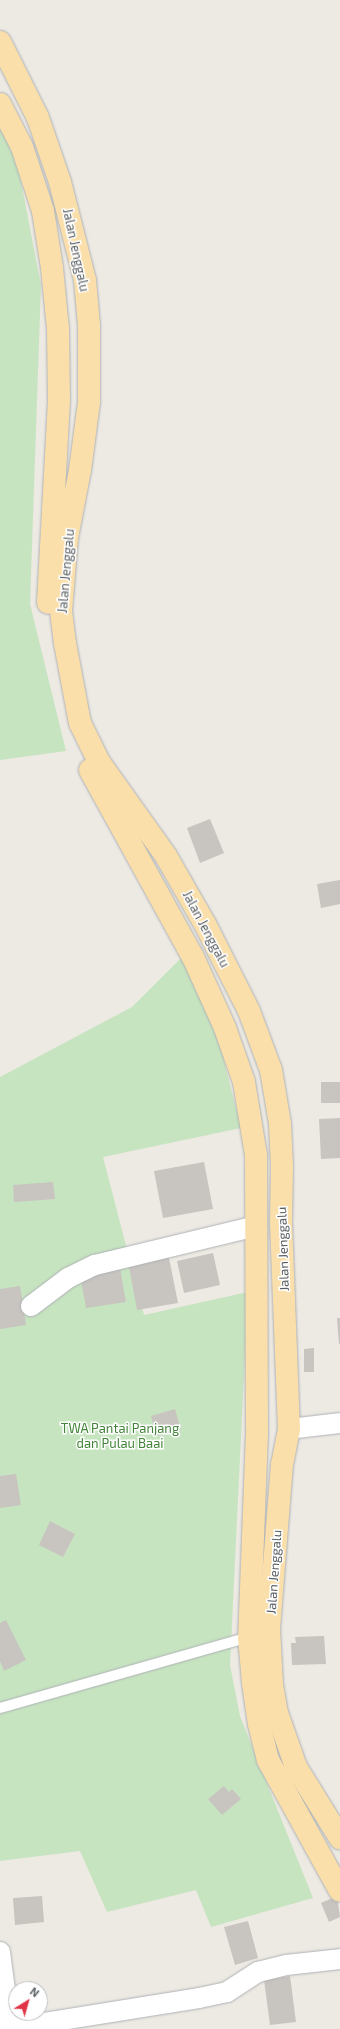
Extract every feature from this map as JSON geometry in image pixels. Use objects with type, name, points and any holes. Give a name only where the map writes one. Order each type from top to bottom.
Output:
[{"type":"main road","name":"Jalan Jenggalu","points":[[0,42],[13,63],[40,125],[60,182],[85,280],[89,326],[89,402],[80,470],[55,611]]},
{"type":"main road","name":"Jalan Jenggalu","points":[[0,104],[22,147],[43,211],[52,268],[58,329],[59,400],[48,585],[64,644],[74,724],[94,779],[192,957],[225,1028],[244,1082],[256,1155],[257,1433],[272,1685],[277,1714],[296,1767],[340,1838]]},
{"type":"main road","name":"Jalan Jenggalu","points":[[74,724],[99,762],[166,856],[205,924],[249,1011],[271,1070],[280,1124],[282,1166],[281,1222],[289,1429],[264,1570],[249,1637],[259,1724],[268,1760],[340,1891]]},
{"type":"street","points":[[31,1306],[68,1278],[95,1265],[256,1226]]},
{"type":"street","points":[[289,1429],[340,1423]]},
{"type":"street","points":[[0,1952],[10,2028]]},
{"type":"street","points":[[6,2029],[199,1998],[227,1992],[258,1972],[286,1965],[340,1959]]},
{"type":"lane","points":[[0,1708],[249,1637]]},
{"type":"green space","points":[[0,126],[18,166],[41,285],[30,604],[66,751],[0,760]]},
{"type":"green space","name":"TWA Pantai Panjang dan Pulau Baai","points":[[182,957],[218,1037],[241,1128],[103,1157],[144,1315],[248,1292],[230,1665],[240,1716],[313,1898],[211,1927],[196,1890],[107,1912],[80,1851],[0,1861],[0,1077],[132,1007]]},
{"type":"building","points":[[210,819],[224,853],[200,863],[187,828]]},
{"type":"building","points":[[340,880],[340,904],[321,908],[317,884]]},
{"type":"building","points":[[321,1082],[340,1082],[340,1103],[321,1103]]},
{"type":"building","points":[[340,1118],[340,1158],[321,1159],[319,1119]]},
{"type":"building","points":[[204,1162],[213,1209],[163,1218],[154,1171]]},
{"type":"building","points":[[53,1182],[55,1199],[14,1202],[13,1185]]},
{"type":"building","points":[[168,1253],[178,1303],[137,1310],[128,1261]]},
{"type":"building","points":[[213,1253],[220,1285],[184,1293],[177,1261]]},
{"type":"building","points":[[120,1268],[126,1302],[86,1308],[80,1275]]},
{"type":"building","points":[[20,1286],[26,1325],[0,1329],[0,1289]]},
{"type":"building","points":[[337,1318],[340,1318],[340,1344],[339,1344]]},
{"type":"building","points":[[314,1348],[314,1372],[304,1372],[304,1349]]},
{"type":"building","points":[[175,1409],[181,1430],[156,1436],[151,1416]]},
{"type":"building","points":[[16,1474],[21,1505],[0,1508],[0,1476]]},
{"type":"building","points":[[50,1521],[75,1534],[63,1557],[39,1545]]},
{"type":"building","points":[[6,1620],[26,1660],[4,1671],[0,1661],[0,1623]]},
{"type":"building","points":[[324,1636],[326,1664],[292,1665],[291,1643],[296,1643],[295,1637]]},
{"type":"building","points":[[224,1786],[229,1792],[232,1789],[241,1799],[222,1815],[208,1799]]},
{"type":"building","points":[[42,1896],[44,1922],[15,1925],[13,1898]]},
{"type":"building","points":[[337,1896],[340,1917],[329,1922],[321,1903]]},
{"type":"building","points":[[248,1921],[258,1958],[235,1965],[224,1927]]},
{"type":"building","points":[[290,1976],[296,2022],[270,2025],[264,1980]]}]
